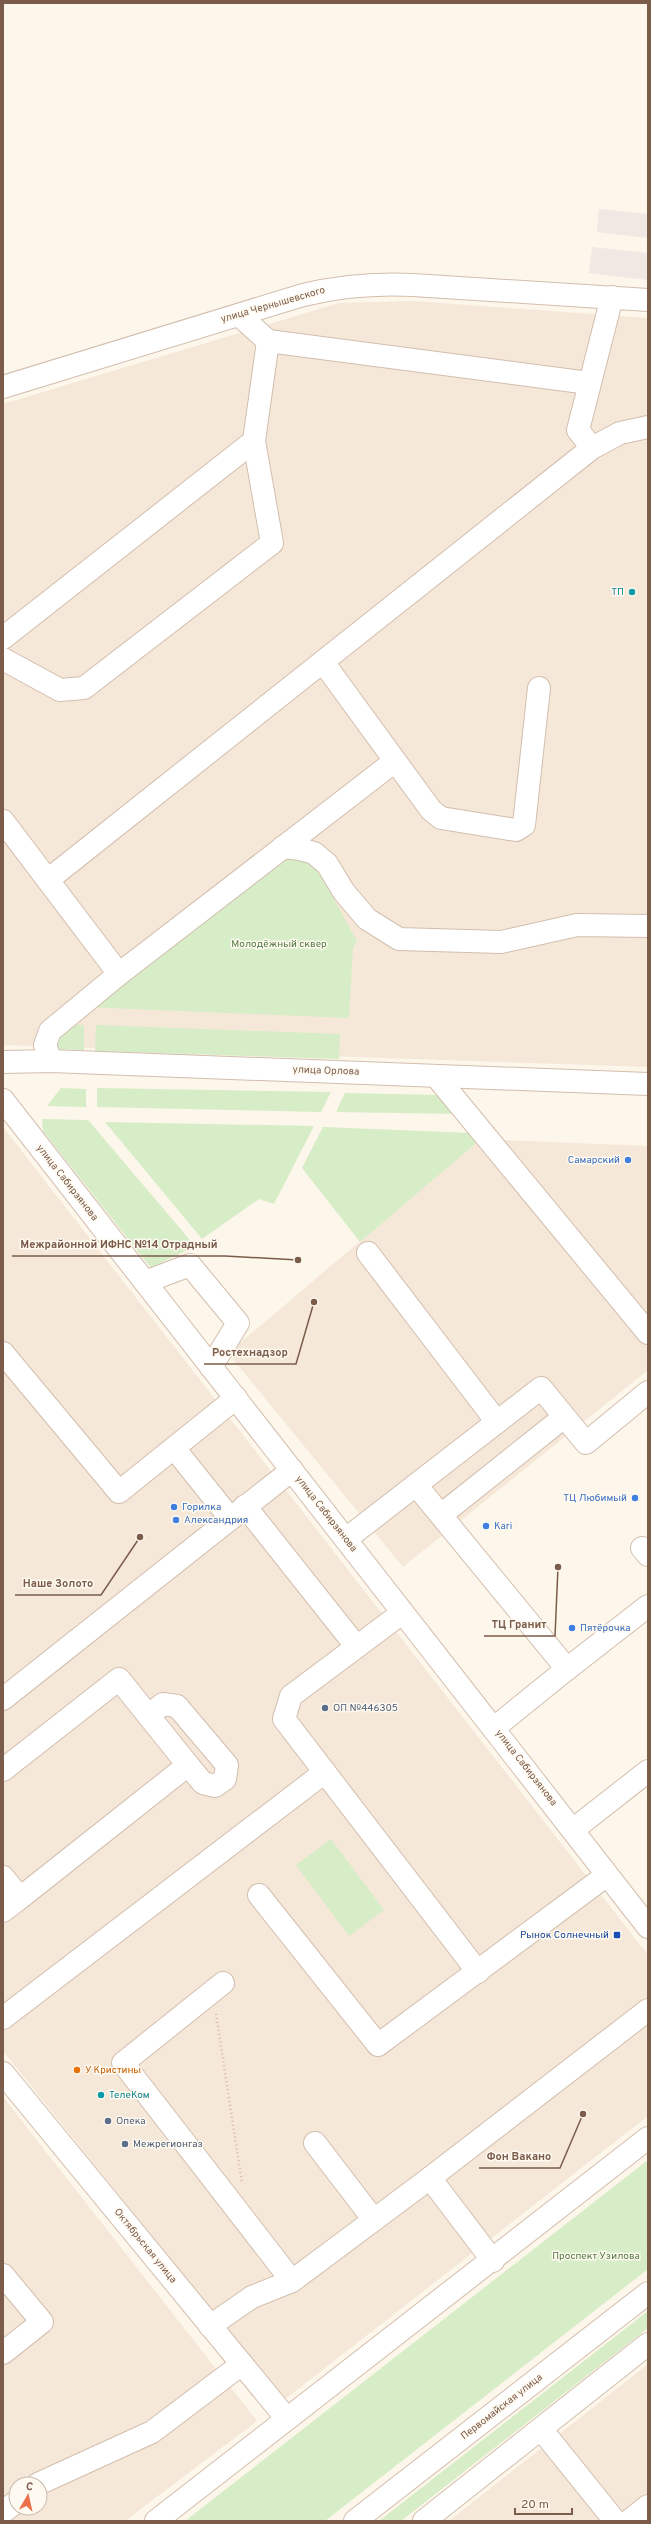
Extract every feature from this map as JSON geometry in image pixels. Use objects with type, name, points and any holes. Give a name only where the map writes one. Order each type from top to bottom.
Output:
[{"type":"street","name":"улица Чернышевского","points":[[3,387],[238,315],[336,287],[376,283],[648,300]]},
{"type":"street","points":[[592,448],[578,430],[612,297]]},
{"type":"street","points":[[238,315],[268,341],[589,383]]},
{"type":"street","points":[[3,659],[60,690],[84,688],[272,543],[254,441],[268,341]]},
{"type":"street","points":[[49,880],[592,448],[620,434],[648,427]]},
{"type":"street","points":[[3,638],[254,441]]},
{"type":"street","points":[[323,662],[431,810],[440,818],[516,830],[524,825],[539,688]]},
{"type":"street","points":[[51,1061],[45,1045],[50,1031],[119,974],[395,761]]},
{"type":"street","points":[[3,822],[49,880],[119,974]]},
{"type":"street","points":[[283,847],[300,848],[314,853],[327,864],[344,892],[367,919],[399,939],[501,942],[577,925],[648,926]]},
{"type":"street","name":"улица Орлова","points":[[3,1062],[51,1061],[648,1084]]},
{"type":"street","points":[[436,1076],[648,1333]]},
{"type":"street","name":"улица Сабирзянова","points":[[3,1100],[402,1612],[574,1829],[607,1875],[648,1927]]},
{"type":"street","points":[[368,1253],[497,1422]]},
{"type":"street","points":[[145,1282],[190,1265],[238,1323],[212,1367]]},
{"type":"street","points":[[3,1352],[120,1492],[236,1398]]},
{"type":"street","points":[[346,1539],[541,1388],[586,1443],[648,1392]]},
{"type":"street","points":[[441,1515],[564,1417]]},
{"type":"street","points":[[174,1448],[238,1512],[356,1646]]},
{"type":"street","points":[[6,1692],[292,1470]]},
{"type":"street","points":[[416,1484],[567,1669]]},
{"type":"street","points":[[494,1728],[648,1606]]},
{"type":"street","points":[[402,1612],[291,1696],[284,1719],[478,1972]]},
{"type":"street","points":[[3,1770],[120,1679],[203,1783],[215,1786],[225,1779],[227,1765],[177,1706],[163,1704],[149,1715]]},
{"type":"street","points":[[3,1911],[188,1765]]},
{"type":"street","points":[[574,1829],[648,1771]]},
{"type":"street","points":[[3,2018],[325,1772]]},
{"type":"street","points":[[259,1895],[378,2045],[607,1875]]},
{"type":"street","points":[[3,1877],[20,1898]]},
{"type":"street","points":[[218,1987],[123,2062],[292,2281]]},
{"type":"street","points":[[210,2326],[252,2297],[292,2281],[430,2178],[648,2010]]},
{"type":"street","name":"Октябрьская улица","points":[[3,2072],[287,2419]]},
{"type":"street","points":[[156,2521],[493,2261],[648,2138]]},
{"type":"street","points":[[315,2143],[374,2220]]},
{"type":"street","points":[[430,2178],[493,2261]]},
{"type":"street","points":[[3,2275],[42,2322],[3,2353]]},
{"type":"street","name":"Первомайская улица","points":[[355,2521],[648,2293]]},
{"type":"street","points":[[424,2521],[648,2344]]},
{"type":"street","points":[[48,2479],[152,2432],[242,2364]]},
{"type":"street","points":[[541,2428],[614,2521]]},
{"type":"street","points":[[629,2521],[648,2506]]},
{"type":"path","points":[[218,1987],[243,2187]]},
{"type":"shaded area","points":[[599,209],[648,214],[648,238],[597,232]]},
{"type":"shaded area","points":[[592,247],[648,253],[648,280],[589,273]]},
{"type":"shaded area","points":[[412,301],[648,318],[648,1067],[3,1045],[3,404],[339,303]]},
{"type":"shaded area","points":[[3,1127],[648,1955],[648,2116],[284,2400],[3,2051]]},
{"type":"shaded area","points":[[481,1139],[648,1146],[648,1370],[403,1567],[228,1353]]},
{"type":"shaded area","points":[[3,2097],[257,2421],[125,2521],[3,2521]]},
{"type":"shaded area","points":[[648,2364],[648,2521],[449,2521]]},
{"type":"green space","name":"Молодёжный сквер","points":[[285,855],[314,863],[357,941],[353,948],[349,1018],[85,1007]]},
{"type":"green space","points":[[67,1024],[84,1025],[84,1050],[52,1049]]},
{"type":"green space","points":[[96,1025],[340,1034],[339,1059],[95,1051]]},
{"type":"green space","points":[[61,1088],[86,1089],[86,1107],[47,1106]]},
{"type":"green space","points":[[97,1088],[331,1092],[321,1112],[97,1107]]},
{"type":"green space","points":[[345,1093],[441,1095],[458,1114],[336,1112]]},
{"type":"green space","points":[[42,1119],[88,1120],[195,1246],[151,1268],[43,1131]]},
{"type":"green space","points":[[105,1122],[314,1126],[274,1204],[259,1199],[202,1239]]},
{"type":"green space","points":[[323,1127],[473,1133],[481,1139],[360,1242],[302,1168]]},
{"type":"green space","points":[[331,1839],[384,1910],[349,1936],[296,1865]]},
{"type":"green space","name":"Проспект Узилова","points":[[648,2160],[648,2269],[325,2521],[185,2521]]},
{"type":"green space","points":[[648,2311],[648,2328],[401,2521],[379,2521]]},
{"type":"place","name":"ТП","points":[[632,592]]},
{"type":"place","name":"Самарский","points":[[628,1160]]},
{"type":"place","name":"Межрайонной ИФНС №14 Отрадный","points":[[298,1260]]},
{"type":"place","name":"Ростехнадзор","points":[[314,1302]]},
{"type":"place","name":"ТЦ Любимый","points":[[635,1498]]},
{"type":"place","name":"Горилка","points":[[174,1507]]},
{"type":"place","name":"Александрия","points":[[176,1520]]},
{"type":"place","name":"Kari","points":[[486,1526]]},
{"type":"place","name":"Наше Золото","points":[[140,1537]]},
{"type":"place","name":"ТЦ Гранит","points":[[558,1567]]},
{"type":"place","name":"Пятёрочка","points":[[572,1628]]},
{"type":"place","name":"ОП №446305","points":[[325,1708]]},
{"type":"place","name":"Рынок Солнечный","points":[[617,1935]]},
{"type":"place","name":"У Кристины","points":[[77,2070]]},
{"type":"place","name":"ТелеКом","points":[[101,2095]]},
{"type":"place","name":"Фон Вакано","points":[[583,2114]]},
{"type":"place","name":"Опека","points":[[108,2121]]},
{"type":"place","name":"Межрегионгаз","points":[[125,2144]]}]
